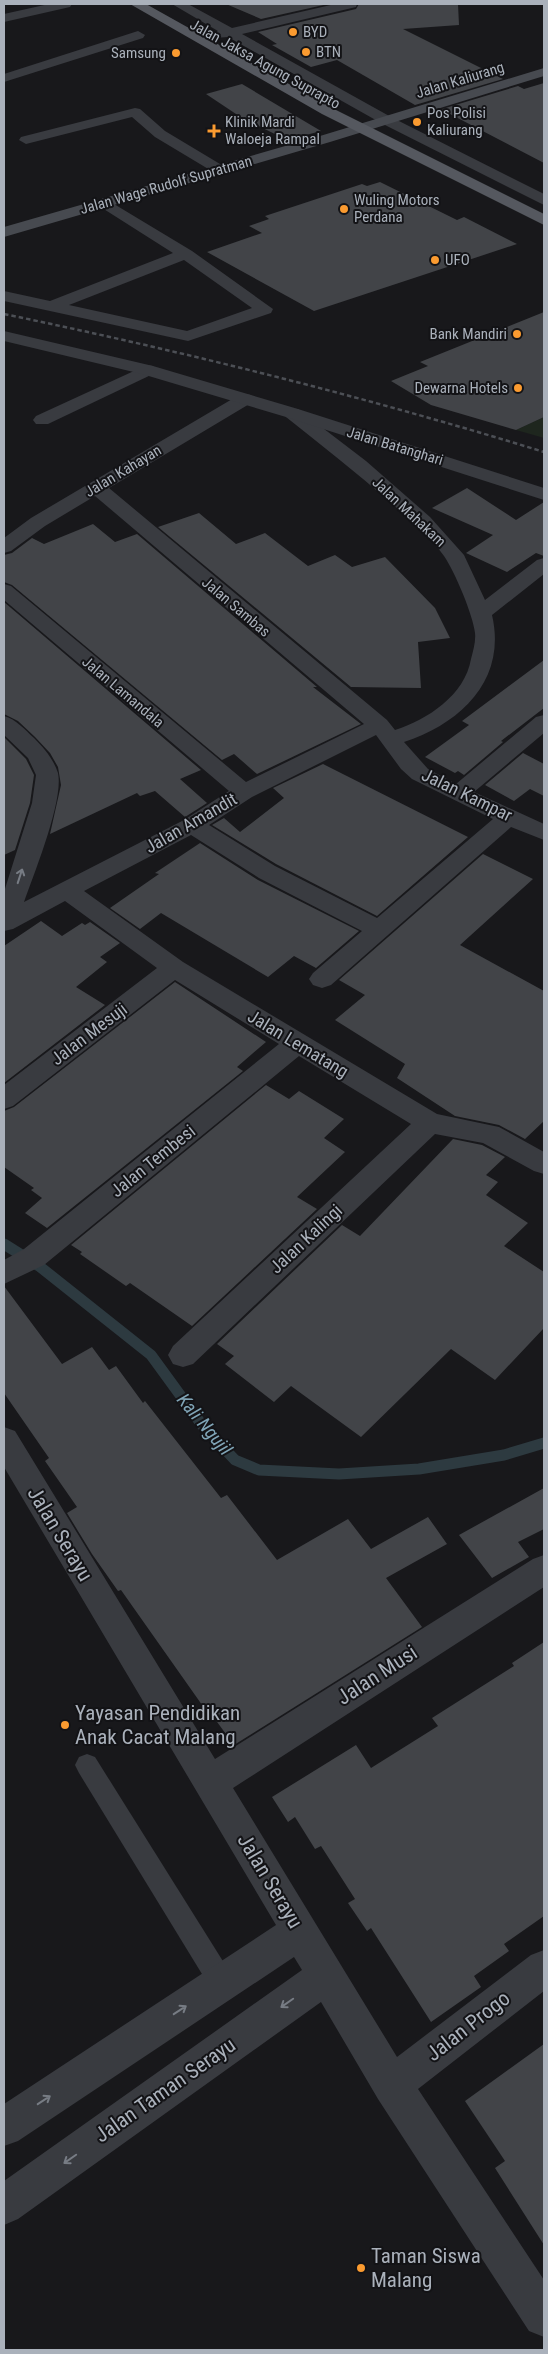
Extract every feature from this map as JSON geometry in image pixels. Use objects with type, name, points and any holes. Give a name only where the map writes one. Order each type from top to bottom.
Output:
[{"type":"main road","name":"Jalan Jaksa Agung Suprapto","points":[[137,4],[373,124]]},
{"type":"main road","name":"Jalan Jaksa Agung Suprapto","points":[[158,4],[270,69],[373,124]]},
{"type":"main road","points":[[270,69],[286,65]]},
{"type":"main road","name":"Jalan Kaliurang","points":[[373,124],[544,72]]},
{"type":"main road","name":"Jalan Wage Rudolf Supratman","points":[[4,232],[373,124]]},
{"type":"main road","points":[[373,124],[544,220]]},
{"type":"main road","points":[[512,189],[544,210]]},
{"type":"street","points":[[4,18],[65,4]]},
{"type":"street","name":"Jalan Jaksa Agung Suprapto","points":[[179,4],[286,65],[373,124]]},
{"type":"street","points":[[214,36],[351,4]]},
{"type":"street","points":[[4,78],[138,35]]},
{"type":"street","points":[[26,140],[134,112],[160,134],[220,170]]},
{"type":"street","points":[[373,124],[512,189],[544,200]]},
{"type":"street","points":[[512,189],[544,180]]},
{"type":"street","points":[[4,296],[188,336],[264,309],[186,254],[104,204]]},
{"type":"street","points":[[52,306],[186,254]]},
{"type":"street","points":[[4,336],[147,370],[245,399]]},
{"type":"street","points":[[42,420],[147,370]]},
{"type":"street","name":"Jalan Batanghari","points":[[245,399],[544,494]]},
{"type":"street","name":"Jalan Kahayan","points":[[4,547],[38,522],[245,399]]},
{"type":"street","name":"Jalan Mahakam","points":[[292,413],[359,466],[423,521],[454,555],[481,613],[486,635],[480,671],[469,689],[454,707],[412,732],[385,732]]},
{"type":"street","name":"Jalan Sambas","points":[[96,487],[235,607],[385,732]]},
{"type":"street","points":[[481,613],[544,564]]},
{"type":"street","name":"Jalan Lamandala","points":[[4,590],[244,792]]},
{"type":"street","points":[[458,794],[544,722]]},
{"type":"street","points":[[4,723],[38,756],[48,781],[39,819],[5,923]]},
{"type":"street","name":"Jalan Amandit","points":[[5,923],[192,825],[244,792],[385,732]]},
{"type":"street","name":"Jalan Kampar","points":[[385,732],[409,764],[420,774],[458,794],[544,833]]},
{"type":"street","points":[[322,980],[378,929],[510,816]]},
{"type":"street","points":[[192,825],[267,872],[378,929]]},
{"type":"street","name":"Jalan Lematang","points":[[67,891],[174,968],[430,1123],[489,1134],[544,1164]]},
{"type":"street","name":"Jalan Mesuji","points":[[4,1099],[174,968]]},
{"type":"street","name":"Jalan Tembesi","points":[[16,1266],[297,1043]]},
{"type":"street","name":"Jalan Kalingi","points":[[183,1355],[430,1123]]},
{"type":"street","name":"Jalan Serayu","points":[[4,1440],[392,2085],[544,2316]]},
{"type":"street","name":"Jalan Musi","points":[[211,1782],[544,1569]]},
{"type":"street","points":[[4,2127],[300,1931]]},
{"type":"street","name":"Jalan Progo","points":[[392,2085],[544,1968]]},
{"type":"street","name":"Jalan Taman Serayu","points":[[4,2205],[327,1975]]},
{"type":"lane","points":[[87,1765],[222,1983]]},
{"type":"shaded area","points":[[544,417],[544,438],[516,430]]},
{"type":"building","points":[[226,4],[328,4],[261,19]]},
{"type":"building","points":[[359,4],[458,4],[459,25],[403,29],[503,79],[415,105],[337,60],[311,67],[272,45],[277,44],[258,32],[356,9]]},
{"type":"building","points":[[544,83],[544,163],[450,114],[438,118],[429,113],[518,86],[524,89]]},
{"type":"building","points":[[242,84],[321,131],[287,140],[242,118],[206,94]]},
{"type":"building","points":[[380,182],[457,220],[464,217],[517,244],[314,311],[207,252],[262,233],[249,226],[269,219],[265,216],[362,184],[367,186]]},
{"type":"building","points":[[544,312],[544,417],[516,430],[431,405],[391,381],[428,366],[420,362]]},
{"type":"building","points":[[467,488],[516,520],[544,502],[544,556],[536,553],[507,572],[466,553],[493,535],[432,508]]},
{"type":"building","points":[[199,513],[236,544],[265,533],[308,566],[335,555],[352,567],[385,557],[435,608],[450,638],[418,642],[421,688],[351,687],[158,527]]},
{"type":"building","points":[[93,524],[115,542],[137,534],[317,687],[313,687],[361,724],[257,774],[234,754],[222,760],[12,585],[4,582],[4,555],[12,553],[32,538],[44,544]]},
{"type":"building","points":[[4,602],[201,770],[180,779],[207,803],[185,817],[155,791],[140,796],[137,793],[50,834],[61,785],[58,767],[50,753],[35,737],[18,721],[4,714]]},
{"type":"building","points":[[544,660],[544,708],[501,741],[503,742],[464,775],[458,771],[455,773],[425,757],[469,725],[462,721]]},
{"type":"building","points":[[4,737],[26,759],[34,775],[30,803],[15,850],[4,855]]},
{"type":"building","points":[[523,753],[544,764],[544,796],[530,789],[514,801],[485,785]]},
{"type":"building","points":[[323,764],[468,837],[377,916],[276,864],[212,825],[224,818],[240,832],[284,798],[273,788]]},
{"type":"building","points":[[200,843],[258,880],[359,931],[316,968],[294,956],[268,977],[161,913],[140,929],[110,908],[159,874],[155,873]]},
{"type":"building","points":[[483,854],[533,879],[460,945],[544,991],[544,1121],[525,1139],[499,1125],[455,1116],[397,1078],[405,1064],[335,1020],[365,995],[339,980]]},
{"type":"building","points":[[41,921],[62,936],[82,923],[85,925],[90,922],[120,943],[100,957],[107,962],[76,987],[105,1005],[4,1083],[4,946]]},
{"type":"building","points":[[175,982],[266,1042],[237,1067],[243,1071],[47,1228],[25,1213],[42,1198],[31,1190],[34,1188],[4,1167],[4,1111],[14,1107]]},
{"type":"building","points":[[266,1085],[289,1099],[299,1091],[344,1119],[324,1138],[345,1152],[297,1197],[317,1209],[192,1326],[130,1283],[126,1286],[80,1254],[82,1252],[71,1245]]},
{"type":"building","points":[[453,1139],[482,1145],[505,1157],[486,1175],[498,1182],[486,1195],[528,1223],[504,1246],[544,1272],[544,1328],[495,1380],[451,1349],[361,1437],[291,1386],[274,1402],[225,1364],[234,1356],[217,1344],[342,1225],[360,1236]]},
{"type":"building","points":[[4,1286],[62,1364],[92,1347],[109,1370],[116,1366],[143,1403],[145,1401],[221,1498],[227,1495],[277,1560],[348,1519],[371,1549],[428,1517],[447,1544],[386,1578],[422,1627],[234,1745],[209,1711],[207,1712],[121,1590],[118,1591],[92,1554],[67,1513],[77,1507],[45,1461],[49,1458],[4,1393]]},
{"type":"building","points":[[544,1488],[544,1529],[518,1542],[529,1557],[492,1578],[459,1535]]},
{"type":"building","points":[[544,1642],[544,1916],[504,1944],[509,1951],[474,1976],[481,1987],[431,2022],[371,1928],[367,1931],[348,1903],[355,1899],[321,1846],[315,1849],[295,1817],[288,1822],[272,1797],[356,1745],[371,1768],[438,1726],[432,1718],[514,1666],[512,1663]]},
{"type":"building","points":[[544,2044],[544,2245],[495,2168],[505,2161],[465,2101]]},
{"type":"waterway","name":"Kali Ngujil","points":[[4,1244],[39,1266],[151,1355],[202,1425],[235,1460],[259,1470],[339,1474],[419,1469],[504,1455],[544,1443]]},
{"type":"railway","points":[[4,314],[208,360],[343,394],[544,452]]},
{"type":"place","name":"BYD","points":[[293,32]]},
{"type":"place","name":"BTN","points":[[306,52]]},
{"type":"place","name":"Samsung","points":[[176,53]]},
{"type":"place","name":"Pos Polisi Kaliurang","points":[[417,122]]},
{"type":"place","name":"Klinik Mardi Waloeja Rampal","points":[[214,131]]},
{"type":"place","name":"Wuling Motors Perdana","points":[[344,209]]},
{"type":"place","name":"UFO","points":[[435,260]]},
{"type":"place","name":"Bank Mandiri","points":[[517,334]]},
{"type":"place","name":"Dewarna Hotels","points":[[518,388]]},
{"type":"place","name":"Yayasan Pendidikan Anak Cacat Malang","points":[[65,1725]]},
{"type":"place","name":"Taman Siswa Malang","points":[[361,2268]]}]
